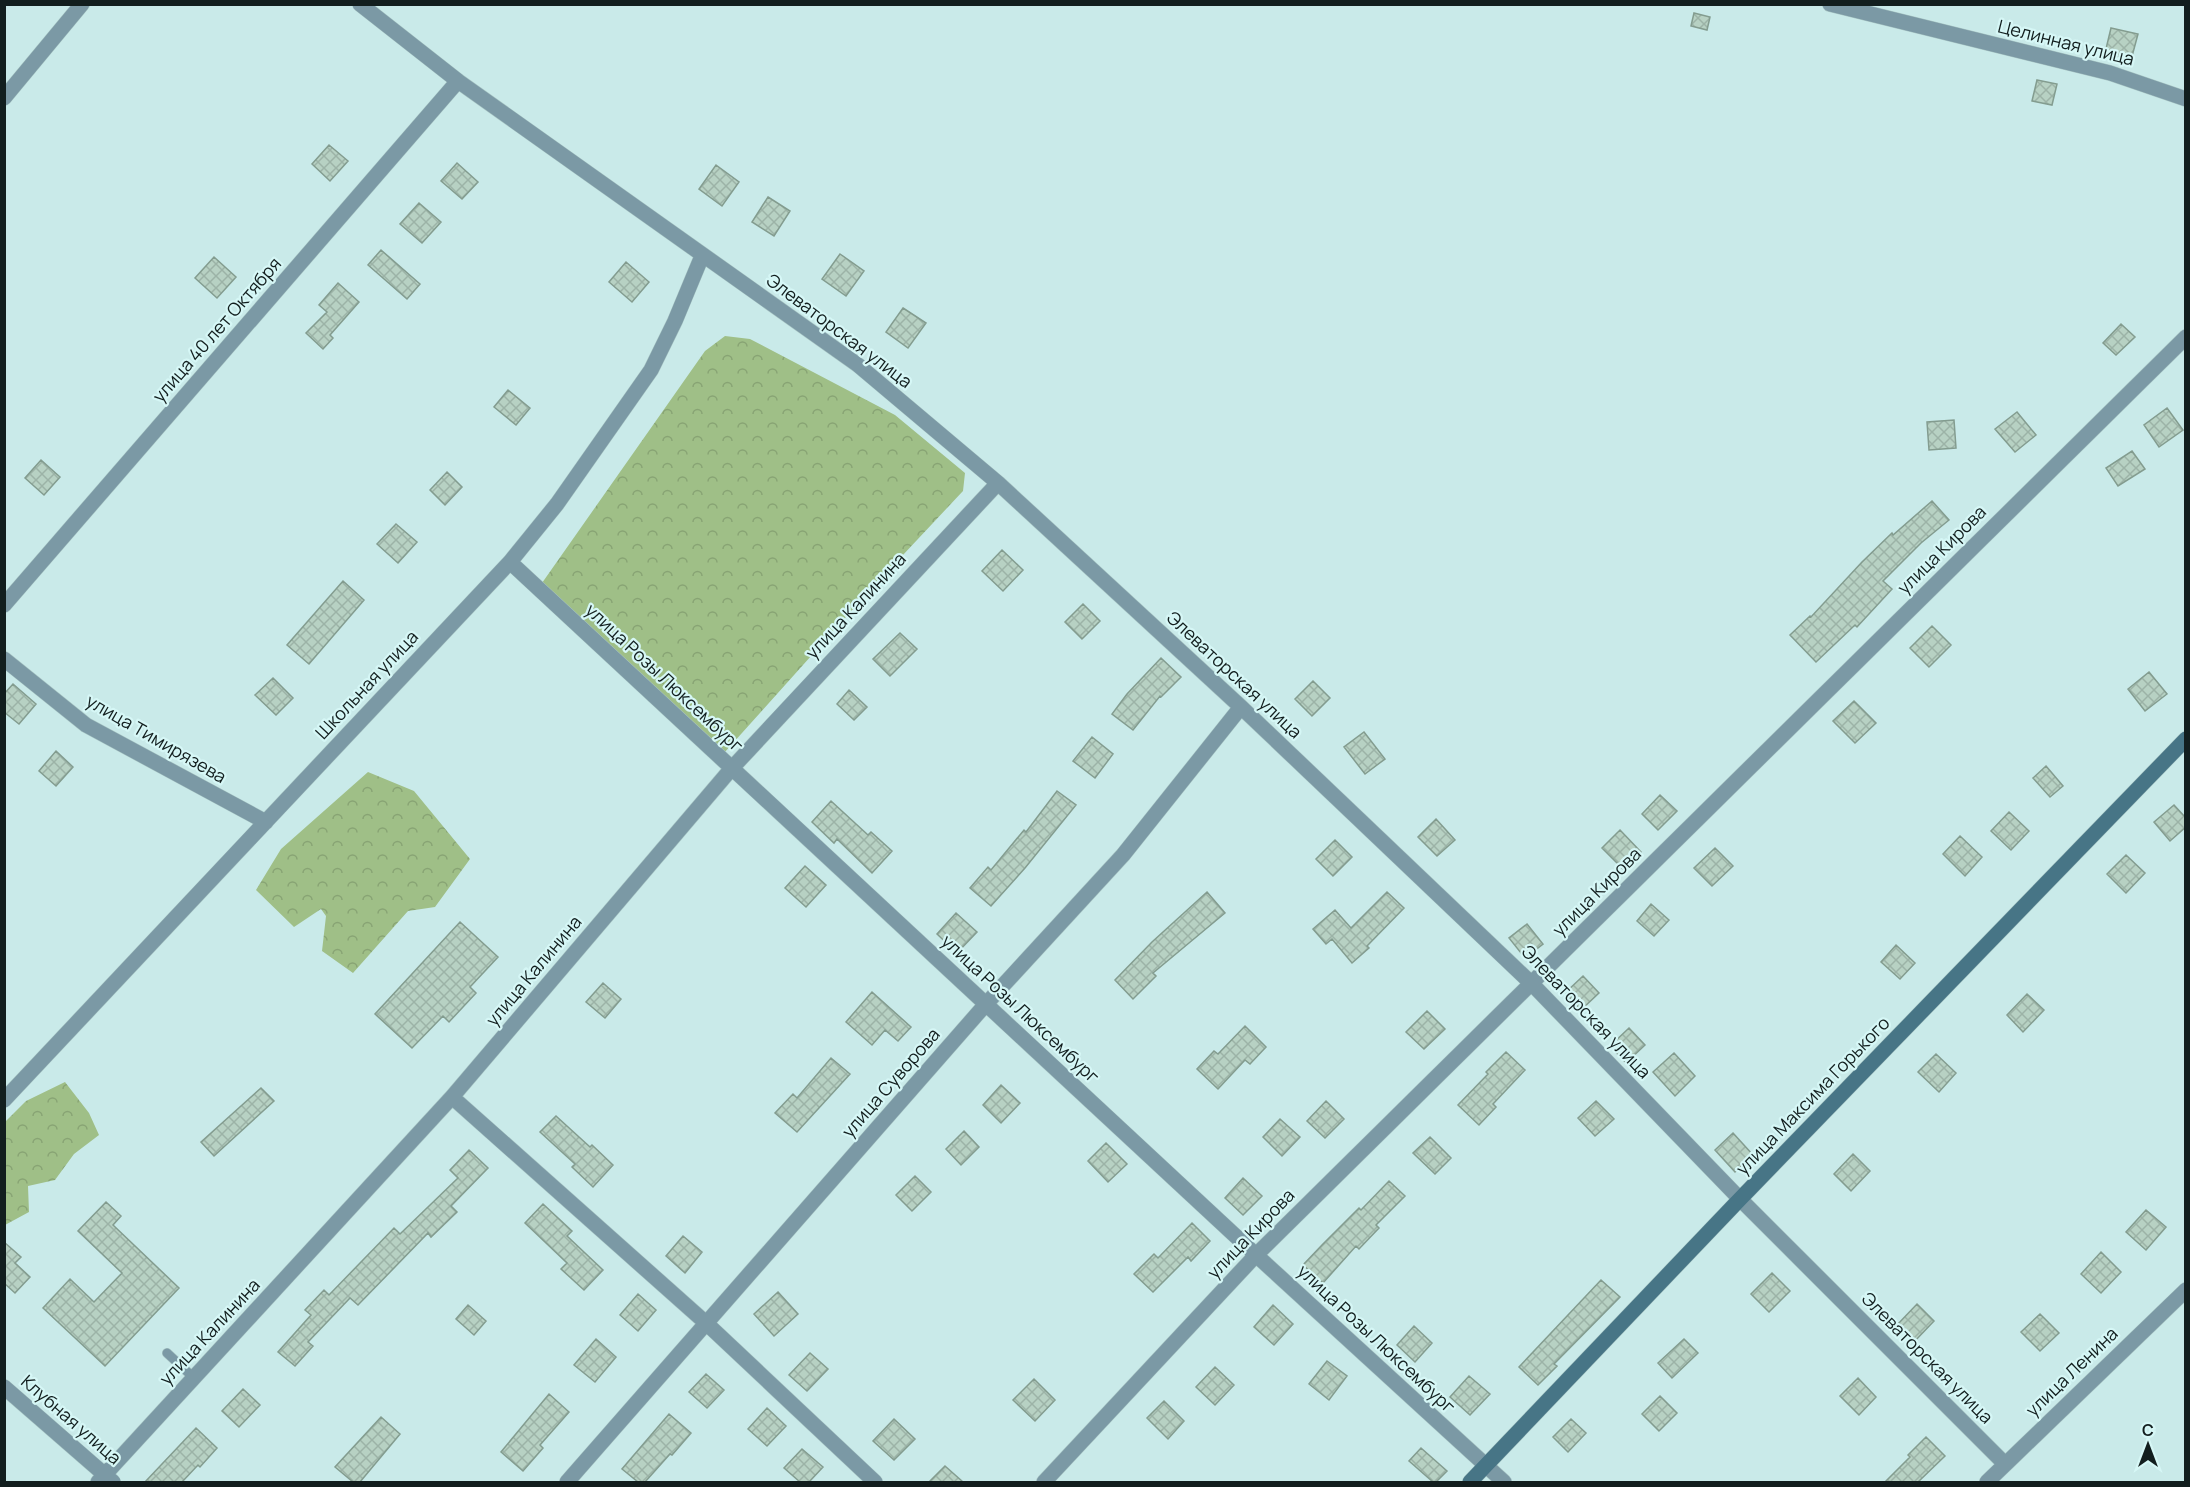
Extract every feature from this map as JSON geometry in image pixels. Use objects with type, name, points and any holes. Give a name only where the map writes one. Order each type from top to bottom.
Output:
[{"type":"street","points":[[4,98],[82,4]]},
{"type":"street","name":"Элеваторская улица","points":[[360,4],[458,81],[858,365],[998,483],[1241,707],[1532,984],[1740,1199],[2004,1463]]},
{"type":"street","name":"Целинная улица","points":[[1830,4],[2110,73],[2186,99]]},
{"type":"street","name":"улица 40 лет Октября","points":[[4,605],[458,81]]},
{"type":"street","name":"Школьная улица","points":[[4,1100],[510,562],[557,504],[651,370],[675,321],[702,256]]},
{"type":"street","name":"улица Кирова","points":[[1044,1482],[1256,1255],[2186,337]]},
{"type":"street","name":"улица Калинина","points":[[105,1480],[194,1378],[452,1097],[732,768],[998,483]]},
{"type":"street","name":"улица Розы Люксембург","points":[[510,562],[1256,1255],[1504,1482]]},
{"type":"street","name":"улица Тимирязева","points":[[4,659],[86,725],[266,822]]},
{"type":"street","name":"улица Суворова","points":[[567,1482],[986,1004],[1123,855],[1241,707]]},
{"type":"street","name":"улица Максима Горького","points":[[1470,1482],[1740,1199],[2186,739]]},
{"type":"street","points":[[452,1097],[706,1323],[875,1482]]},
{"type":"street","name":"улица Ленина","points":[[1987,1482],[2004,1463],[2186,1290]]},
{"type":"street","name":"Клубная улица","points":[[4,1387],[105,1480]]},
{"type":"lane","points":[[167,1353],[194,1378]]},
{"type":"green space","points":[[725,336],[750,339],[895,415],[965,473],[963,491],[872,588],[724,753],[542,583],[705,351]]},
{"type":"green space","points":[[368,772],[414,791],[470,859],[435,907],[408,911],[353,973],[322,951],[326,916],[321,909],[294,927],[256,890],[281,849]]},
{"type":"green space","points":[[65,1082],[89,1113],[99,1135],[74,1154],[55,1180],[28,1186],[29,1212],[5,1225],[5,1122],[26,1101]]},
{"type":"building","points":[[1694,13],[1710,17],[1707,30],[1691,26]]},
{"type":"building","points":[[2111,28],[2138,34],[2131,60],[2105,53]]},
{"type":"building","points":[[2037,80],[2057,84],[2052,105],[2032,101]]},
{"type":"building","points":[[329,145],[348,161],[330,181],[312,164]]},
{"type":"building","points":[[457,163],[478,182],[462,199],[441,181]]},
{"type":"building","points":[[716,165],[739,182],[722,206],[699,189]]},
{"type":"building","points":[[768,197],[790,211],[774,236],[752,222]]},
{"type":"building","points":[[419,203],[441,222],[422,243],[400,224]]},
{"type":"building","points":[[381,250],[420,284],[407,299],[368,265]]},
{"type":"building","points":[[840,254],[864,271],[846,296],[822,279]]},
{"type":"building","points":[[214,257],[236,277],[217,298],[195,278]]},
{"type":"building","points":[[626,262],[649,282],[632,302],[609,282]]},
{"type":"building","points":[[338,283],[359,302],[330,335],[333,338],[323,349],[306,333],[327,312],[319,305]]},
{"type":"building","points":[[903,308],[926,323],[908,348],[886,332]]},
{"type":"building","points":[[2121,324],[2135,337],[2116,355],[2103,343]]},
{"type":"building","points":[[508,390],[530,408],[516,425],[494,407]]},
{"type":"building","points":[[2167,408],[2183,430],[2159,447],[2144,425]]},
{"type":"building","points":[[2017,412],[2036,435],[2015,452],[1995,429]]},
{"type":"building","points":[[1954,420],[1956,448],[1929,450],[1927,422]]},
{"type":"building","points":[[2132,451],[2145,469],[2118,486],[2106,468]]},
{"type":"building","points":[[41,460],[60,477],[44,495],[25,478]]},
{"type":"building","points":[[447,472],[462,487],[445,505],[430,490]]},
{"type":"building","points":[[1932,501],[1949,520],[1921,543],[1883,581],[1892,589],[1857,627],[1855,625],[1816,662],[1790,635],[1811,617],[1892,533],[1893,535]]},
{"type":"building","points":[[396,524],[417,542],[398,563],[377,544]]},
{"type":"building","points":[[1002,550],[1023,570],[1003,591],[982,571]]},
{"type":"building","points":[[343,581],[364,600],[309,664],[287,645]]},
{"type":"building","points":[[1083,604],[1100,621],[1082,639],[1065,622]]},
{"type":"building","points":[[1932,626],[1951,645],[1929,667],[1910,648]]},
{"type":"building","points":[[900,633],[917,649],[890,676],[873,659]]},
{"type":"building","points":[[1161,658],[1181,677],[1160,696],[1133,730],[1112,714],[1127,694]]},
{"type":"building","points":[[2149,672],[2167,694],[2145,711],[2128,689]]},
{"type":"building","points":[[273,678],[293,698],[276,715],[255,695]]},
{"type":"building","points":[[1313,681],[1330,698],[1312,716],[1295,699]]},
{"type":"building","points":[[13,684],[36,704],[19,724],[4,712],[4,694]]},
{"type":"building","points":[[849,690],[867,707],[854,720],[837,704]]},
{"type":"building","points":[[1854,701],[1876,723],[1855,743],[1833,721]]},
{"type":"building","points":[[1364,732],[1385,759],[1365,774],[1344,747]]},
{"type":"building","points":[[1092,737],[1113,754],[1095,778],[1073,761]]},
{"type":"building","points":[[56,751],[73,767],[56,786],[39,771]]},
{"type":"building","points":[[2046,766],[2063,786],[2050,797],[2033,778]]},
{"type":"building","points":[[1057,791],[1076,805],[991,906],[970,888],[988,867],[991,870],[1024,830],[1026,832]]},
{"type":"building","points":[[1660,795],[1677,811],[1658,830],[1642,814]]},
{"type":"building","points":[[831,801],[868,835],[871,832],[892,851],[872,873],[837,839],[834,843],[812,822]]},
{"type":"building","points":[[2174,805],[2186,818],[2186,827],[2170,841],[2154,822]]},
{"type":"building","points":[[2009,812],[2029,831],[2011,850],[1991,831]]},
{"type":"building","points":[[1436,819],[1455,840],[1437,856],[1418,837]]},
{"type":"building","points":[[1620,830],[1641,852],[1623,869],[1602,848]]},
{"type":"building","points":[[1960,836],[1982,857],[1965,876],[1943,854]]},
{"type":"building","points":[[1335,840],[1352,857],[1333,876],[1316,859]]},
{"type":"building","points":[[1715,848],[1733,866],[1712,886],[1694,868]]},
{"type":"building","points":[[2126,855],[2145,873],[2126,893],[2107,874]]},
{"type":"building","points":[[805,866],[826,885],[806,907],[785,888]]},
{"type":"building","points":[[1207,892],[1225,913],[1153,973],[1156,976],[1133,999],[1115,980],[1152,942]]},
{"type":"building","points":[[1387,892],[1404,908],[1367,946],[1369,948],[1352,963],[1332,939],[1326,944],[1313,929],[1335,910],[1351,928]]},
{"type":"building","points":[[1651,904],[1669,920],[1654,936],[1637,921]]},
{"type":"building","points":[[956,913],[977,932],[957,953],[937,934]]},
{"type":"building","points":[[460,922],[498,957],[470,987],[476,993],[449,1022],[443,1016],[412,1048],[375,1014]]},
{"type":"building","points":[[1527,924],[1543,944],[1525,958],[1509,938]]},
{"type":"building","points":[[1896,945],[1915,963],[1900,979],[1881,962]]},
{"type":"building","points":[[1583,976],[1599,993],[1581,1010],[1565,993]]},
{"type":"building","points":[[603,983],[621,999],[605,1018],[586,1002]]},
{"type":"building","points":[[872,992],[911,1027],[898,1041],[885,1030],[872,1045],[846,1022]]},
{"type":"building","points":[[2027,994],[2044,1010],[2023,1032],[2007,1015]]},
{"type":"building","points":[[1427,1011],[1445,1029],[1424,1049],[1406,1032]]},
{"type":"building","points":[[1245,1026],[1266,1047],[1250,1064],[1245,1060],[1218,1089],[1197,1069],[1214,1051],[1218,1054]]},
{"type":"building","points":[[1629,1028],[1645,1045],[1626,1063],[1610,1046]]},
{"type":"building","points":[[1506,1052],[1525,1070],[1493,1104],[1496,1107],[1479,1125],[1458,1105]]},
{"type":"building","points":[[1674,1053],[1695,1076],[1675,1096],[1653,1072]]},
{"type":"building","points":[[1936,1054],[1956,1073],[1939,1092],[1918,1072]]},
{"type":"building","points":[[831,1058],[850,1074],[797,1132],[775,1113],[793,1094],[797,1098]]},
{"type":"building","points":[[1001,1085],[1020,1103],[1001,1123],[983,1105]]},
{"type":"building","points":[[261,1088],[274,1101],[214,1156],[201,1142]]},
{"type":"building","points":[[1326,1101],[1344,1119],[1325,1138],[1307,1121]]},
{"type":"building","points":[[1596,1101],[1614,1119],[1595,1136],[1578,1118]]},
{"type":"building","points":[[556,1116],[613,1165],[593,1187],[572,1167],[575,1164],[540,1132]]},
{"type":"building","points":[[1280,1119],[1300,1137],[1282,1156],[1263,1137]]},
{"type":"building","points":[[964,1131],[979,1147],[961,1165],[946,1149]]},
{"type":"building","points":[[1733,1133],[1753,1155],[1735,1172],[1715,1150]]},
{"type":"building","points":[[1430,1137],[1451,1158],[1435,1174],[1413,1153]]},
{"type":"building","points":[[1106,1143],[1127,1164],[1108,1182],[1088,1161]]},
{"type":"building","points":[[469,1150],[488,1168],[451,1206],[457,1212],[431,1237],[428,1233],[358,1305],[350,1298],[308,1342],[313,1346],[295,1366],[278,1352],[311,1315],[305,1310],[324,1290],[329,1295],[394,1228],[400,1234],[458,1178],[450,1170]]},
{"type":"building","points":[[1853,1154],[1870,1171],[1851,1191],[1834,1174]]},
{"type":"building","points":[[915,1176],[931,1192],[912,1211],[896,1195]]},
{"type":"building","points":[[1243,1178],[1262,1196],[1243,1215],[1225,1198]]},
{"type":"building","points":[[1389,1181],[1405,1196],[1376,1225],[1379,1228],[1359,1249],[1356,1246],[1323,1283],[1303,1265]]},
{"type":"building","points":[[106,1202],[121,1216],[113,1225],[179,1288],[105,1366],[43,1308],[70,1279],[94,1302],[122,1273],[78,1231]]},
{"type":"building","points":[[543,1204],[572,1231],[567,1236],[603,1270],[584,1290],[561,1269],[567,1263],[525,1223]]},
{"type":"building","points":[[2146,1210],[2166,1227],[2146,1250],[2126,1232]]},
{"type":"building","points":[[1192,1223],[1210,1241],[1191,1261],[1188,1257],[1153,1292],[1134,1274],[1154,1254],[1158,1258]]},
{"type":"building","points":[[683,1236],[702,1252],[685,1273],[666,1256]]},
{"type":"building","points":[[4,1242],[21,1257],[15,1263],[30,1277],[15,1293],[4,1283]]},
{"type":"building","points":[[2101,1252],[2121,1272],[2101,1293],[2081,1274]]},
{"type":"building","points":[[1772,1273],[1790,1291],[1769,1312],[1751,1294]]},
{"type":"building","points":[[1601,1280],[1620,1297],[1554,1364],[1557,1366],[1538,1385],[1519,1367]]},
{"type":"building","points":[[778,1292],[798,1314],[774,1336],[754,1314]]},
{"type":"building","points":[[638,1294],[656,1310],[638,1331],[620,1315]]},
{"type":"building","points":[[1917,1304],[1934,1321],[1914,1342],[1897,1325]]},
{"type":"building","points":[[468,1305],[486,1321],[474,1335],[456,1319]]},
{"type":"building","points":[[1273,1305],[1293,1324],[1274,1345],[1254,1327]]},
{"type":"building","points":[[2040,1314],[2059,1333],[2040,1351],[2021,1332]]},
{"type":"building","points":[[1414,1326],[1432,1343],[1415,1362],[1397,1345]]},
{"type":"building","points":[[596,1339],[616,1357],[595,1382],[574,1365]]},
{"type":"building","points":[[1684,1339],[1698,1353],[1672,1378],[1658,1363]]},
{"type":"building","points":[[810,1353],[828,1369],[807,1391],[789,1375]]},
{"type":"building","points":[[1327,1361],[1347,1376],[1329,1400],[1309,1384]]},
{"type":"building","points":[[1215,1367],[1234,1385],[1215,1405],[1196,1387]]},
{"type":"building","points":[[706,1374],[724,1390],[707,1408],[689,1392]]},
{"type":"building","points":[[1469,1376],[1490,1394],[1470,1415],[1450,1397]]},
{"type":"building","points":[[1858,1378],[1876,1397],[1859,1415],[1840,1396]]},
{"type":"building","points":[[1034,1379],[1055,1400],[1035,1421],[1013,1400]]},
{"type":"building","points":[[243,1389],[260,1405],[239,1427],[222,1411]]},
{"type":"building","points":[[549,1394],[569,1412],[540,1445],[543,1448],[523,1471],[501,1452]]},
{"type":"building","points":[[1660,1396],[1677,1413],[1659,1431],[1642,1414]]},
{"type":"building","points":[[1164,1401],[1184,1421],[1168,1439],[1147,1418]]},
{"type":"building","points":[[767,1408],[786,1426],[767,1446],[748,1429]]},
{"type":"building","points":[[669,1414],[691,1433],[645,1482],[638,1482],[622,1469]]},
{"type":"building","points":[[381,1417],[400,1434],[360,1482],[353,1482],[335,1467]]},
{"type":"building","points":[[894,1419],[915,1439],[894,1460],[873,1441]]},
{"type":"building","points":[[1571,1419],[1586,1433],[1568,1452],[1553,1437]]},
{"type":"building","points":[[196,1428],[217,1448],[200,1467],[198,1465],[182,1482],[145,1482]]},
{"type":"building","points":[[1926,1437],[1945,1456],[1918,1482],[1885,1482],[1910,1457],[1908,1455]]},
{"type":"building","points":[[1421,1448],[1447,1471],[1436,1482],[1433,1482],[1409,1461]]},
{"type":"building","points":[[802,1449],[823,1467],[809,1482],[800,1482],[784,1468]]},
{"type":"building","points":[[945,1466],[963,1482],[929,1482]]}]
